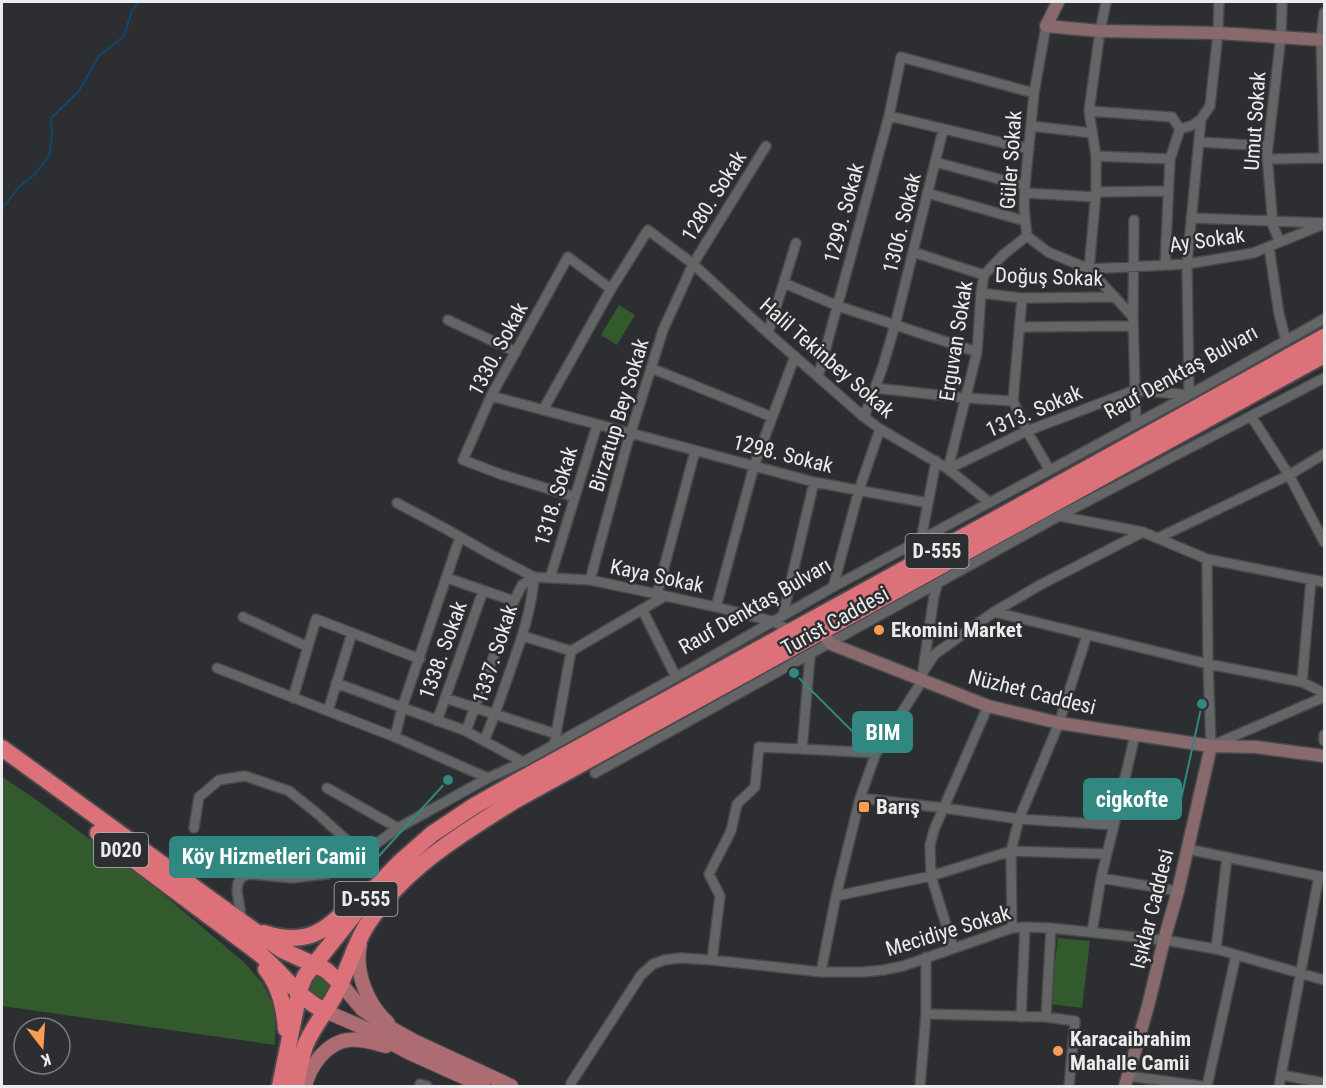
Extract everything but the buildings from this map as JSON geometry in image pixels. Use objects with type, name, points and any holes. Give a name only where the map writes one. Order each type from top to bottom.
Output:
[{"type":"highway","name":"Rauf Denktaş Bulvarı","points":[[314,964],[394,867],[425,840],[474,807],[1324,337]]},
{"type":"highway","name":"D-555","points":[[296,1086],[306,1045],[340,984],[362,934],[381,906],[400,884],[443,848],[514,801],[658,731],[1324,355]]},
{"type":"highway","name":"D020","points":[[2,748],[241,930]]},
{"type":"highway","name":"D020","points":[[2,761],[241,930]]},
{"type":"highway","points":[[241,930],[279,937],[298,938],[314,935],[336,919],[389,863],[425,840]]},
{"type":"highway","points":[[241,930],[326,970],[340,984]]},
{"type":"highway","points":[[241,930],[298,994],[325,1011]]},
{"type":"highway","points":[[241,930],[274,982],[283,1006],[288,1047]]},
{"type":"highway","name":"D-555","points":[[280,1086],[298,994],[302,982],[314,964]]},
{"type":"main road","points":[[362,934],[358,962],[363,982],[371,1000],[384,1019],[411,1047]]},
{"type":"main road","points":[[340,984],[368,1015],[411,1047],[483,1086]]},
{"type":"main road","points":[[325,1011],[511,1086]]},
{"type":"main road","points":[[305,1086],[316,1061],[329,1048],[339,1043],[356,1040],[411,1047]]},
{"type":"street","points":[[1058,2],[1046,26],[1100,31],[1218,33],[1323,39]]},
{"type":"street","points":[[1089,268],[1096,195],[1096,156],[1089,111],[1106,2]]},
{"type":"street","points":[[1135,390],[1189,394],[1187,264],[1202,119],[1210,106],[1219,2]]},
{"type":"street","name":"Umut Sokak","points":[[1280,242],[1272,220],[1267,159],[1281,36],[1282,2]]},
{"type":"street","points":[[1267,159],[1324,158],[1324,14]]},
{"type":"street","name":"Güler Sokak","points":[[1046,26],[1034,93],[1025,189],[1024,208],[1027,236],[1048,252],[1089,268],[1115,297],[1133,322]]},
{"type":"street","name":"1299. Sokak","points":[[818,377],[889,116],[901,57],[1034,93]]},
{"type":"street","points":[[1089,111],[1172,117],[1180,129]]},
{"type":"street","points":[[889,116],[1029,149]]},
{"type":"street","points":[[1180,129],[1202,119]]},
{"type":"street","points":[[1031,126],[1092,133]]},
{"type":"street","points":[[1165,265],[1170,159],[1180,129]]},
{"type":"street","name":"1306. Sokak","points":[[864,417],[895,325],[944,130]]},
{"type":"street","points":[[1199,142],[1268,146]]},
{"type":"street","name":"1280. Sokak","points":[[693,264],[766,146]]},
{"type":"street","points":[[1096,156],[1170,159]]},
{"type":"street","points":[[935,162],[1025,189],[1096,195],[1168,191]]},
{"type":"street","points":[[927,193],[1025,220]]},
{"type":"street","points":[[1191,218],[1324,224]]},
{"type":"street","points":[[1134,220],[1133,322],[1136,423]]},
{"type":"street","name":"Ay Sokak","points":[[1089,268],[1187,264],[1253,253],[1324,224]]},
{"type":"street","name":"Halil Tekinbey Sokak","points":[[611,289],[648,230],[693,264],[864,417],[948,469],[989,502]]},
{"type":"street","name":"Erguvan Sokak","points":[[948,469],[976,352],[984,275],[1003,255],[1027,236]]},
{"type":"street","points":[[768,333],[796,243]]},
{"type":"street","points":[[1269,247],[1279,314],[1286,340]]},
{"type":"street","points":[[913,252],[984,275]]},
{"type":"street","name":"1330. Sokak","points":[[575,496],[500,474],[463,460],[491,396],[568,258],[611,289]]},
{"type":"street","name":"Birzatup Bey Sokak","points":[[590,580],[630,434],[663,330],[693,264]]},
{"type":"street","points":[[784,283],[838,306],[976,352]]},
{"type":"street","points":[[543,410],[611,289]]},
{"type":"street","name":"Doğuş Sokak","points":[[981,293],[1022,298],[1115,297]]},
{"type":"street","points":[[1022,298],[1013,401],[1049,469]]},
{"type":"street","name":"Rauf Denktaş Bulvarı","points":[[241,930],[237,891],[242,877],[249,874],[292,878],[327,874],[362,854],[398,828],[488,778],[524,762],[833,587],[1324,319]]},
{"type":"street","points":[[448,320],[516,352]]},
{"type":"street","points":[[1019,327],[1133,322]]},
{"type":"street","points":[[716,607],[754,466],[795,356]]},
{"type":"street","points":[[651,368],[772,417]]},
{"type":"street","name":"Turist Caddesi","points":[[595,773],[658,731],[810,656],[826,638],[938,583],[1059,516],[1324,378]]},
{"type":"street","points":[[875,388],[1013,401]]},
{"type":"street","name":"1313. Sokak","points":[[948,469],[1027,431],[1135,390]]},
{"type":"street","name":"1298. Sokak","points":[[491,396],[814,482],[928,503]]},
{"type":"street","points":[[1251,416],[1289,474],[1324,542]]},
{"type":"street","name":"1318. Sokak","points":[[550,578],[597,425]]},
{"type":"street","points":[[833,587],[859,490],[880,429]]},
{"type":"street","points":[[523,636],[572,651],[661,595],[695,451]]},
{"type":"street","points":[[1158,538],[1289,474],[1324,454]]},
{"type":"street","points":[[921,540],[936,461]]},
{"type":"street","points":[[783,615],[814,482]]},
{"type":"street","points":[[397,503],[534,577],[522,585],[514,601],[466,730]]},
{"type":"street","points":[[1059,516],[1143,532],[1207,559],[1324,582]]},
{"type":"street","points":[[820,972],[860,798],[876,753],[935,654],[994,612],[1040,585],[1143,532]]},
{"type":"street","points":[[395,737],[402,708],[460,537]]},
{"type":"street","name":"Işıklar Caddesi","points":[[1127,1081],[1178,891],[1211,746],[1207,559]]},
{"type":"street","name":"Kaya Sokak","points":[[534,577],[590,580],[772,621],[791,631]]},
{"type":"street","name":"1337. Sokak","points":[[484,741],[523,636],[533,594],[534,577]]},
{"type":"street","points":[[447,578],[514,601]]},
{"type":"street","points":[[1302,682],[1311,580]]},
{"type":"street","points":[[922,677],[938,583]]},
{"type":"street","name":"1338. Sokak","points":[[437,721],[483,591]]},
{"type":"street","points":[[642,609],[676,677]]},
{"type":"street","points":[[994,612],[1208,664],[1302,682],[1324,695]]},
{"type":"street","points":[[243,617],[308,647]]},
{"type":"street","points":[[293,698],[316,620],[420,659]]},
{"type":"street","points":[[328,711],[352,633]]},
{"type":"street","points":[[1012,928],[1011,851],[1018,819],[1059,723],[1087,635]]},
{"type":"street","name":"Nüzhet Caddesi","points":[[826,638],[988,706],[1059,723],[1211,746],[1256,747],[1324,756]]},
{"type":"street","points":[[549,765],[572,651]]},
{"type":"street","points":[[802,749],[810,656]]},
{"type":"street","points":[[218,668],[395,737],[488,778]]},
{"type":"street","points":[[336,683],[466,730],[524,762]]},
{"type":"street","points":[[1211,746],[1324,695]]},
{"type":"street","points":[[445,698],[556,734]]},
{"type":"street","points":[[953,947],[931,876],[930,845],[934,830],[988,706]]},
{"type":"street","points":[[1092,932],[1101,878],[1135,735]]},
{"type":"street","points":[[1324,735],[1324,741]]},
{"type":"street","points":[[712,960],[720,896],[709,874],[731,831],[737,804],[755,787],[759,747],[876,753]]},
{"type":"street","points":[[194,828],[200,797],[219,780],[244,776],[288,791],[319,815],[362,854]]},
{"type":"street","points":[[327,788],[398,828]]},
{"type":"street","points":[[860,798],[1018,819],[1114,825]]},
{"type":"street","points":[[1187,849],[1322,876],[1300,974],[1280,1086]]},
{"type":"street","points":[[836,896],[931,876],[1011,851],[1107,854]]},
{"type":"street","points":[[1216,950],[1227,857]]},
{"type":"street","points":[[1101,878],[1178,891]]},
{"type":"street","points":[[1021,1017],[1025,927]]},
{"type":"street","name":"Mecidiye Sokak","points":[[571,1086],[641,975],[653,964],[664,960],[680,958],[820,972],[862,972],[903,966],[1012,928],[1025,927],[1164,940],[1216,950],[1324,980]]},
{"type":"street","points":[[1046,1017],[1051,928]]},
{"type":"street","points":[[1207,1086],[1236,955]]},
{"type":"street","points":[[920,1086],[926,1014],[926,957]]},
{"type":"street","points":[[926,1014],[1046,1017],[1075,1021],[1069,1086]]},
{"type":"street","points":[[1282,1075],[1324,1083]]},
{"type":"street","points":[[1127,1081],[1201,1086]]},
{"type":"street","points":[[420,1086],[420,1084],[427,1086]]},
{"type":"green space","points":[[619,305],[635,315],[617,345],[601,335]]},
{"type":"green space","points":[[2,777],[152,885],[245,963],[263,984],[276,1011],[275,1045],[72,1016],[2,1006]]},
{"type":"green space","points":[[1058,938],[1090,941],[1082,1008],[1050,1004]]},
{"type":"green space","points":[[320,974],[333,983],[324,1001],[311,998],[306,985],[315,975]]},
{"type":"waterway","points":[[2,209],[19,187],[36,173],[49,156],[52,137],[51,118],[79,91],[99,56],[124,36],[132,10],[139,2]]},
{"type":"place","name":"Ekomini Market","points":[[879,630]]},
{"type":"place","name":"BIM","points":[[794,673]]},
{"type":"place","name":"cigkofte","points":[[1202,704]]},
{"type":"place","name":"Köy Hizmetleri Camii","points":[[448,780]]},
{"type":"place","name":"Barış","points":[[864,807]]},
{"type":"place","name":"Karacaibrahim Mahalle Camii","points":[[1058,1051]]}]
